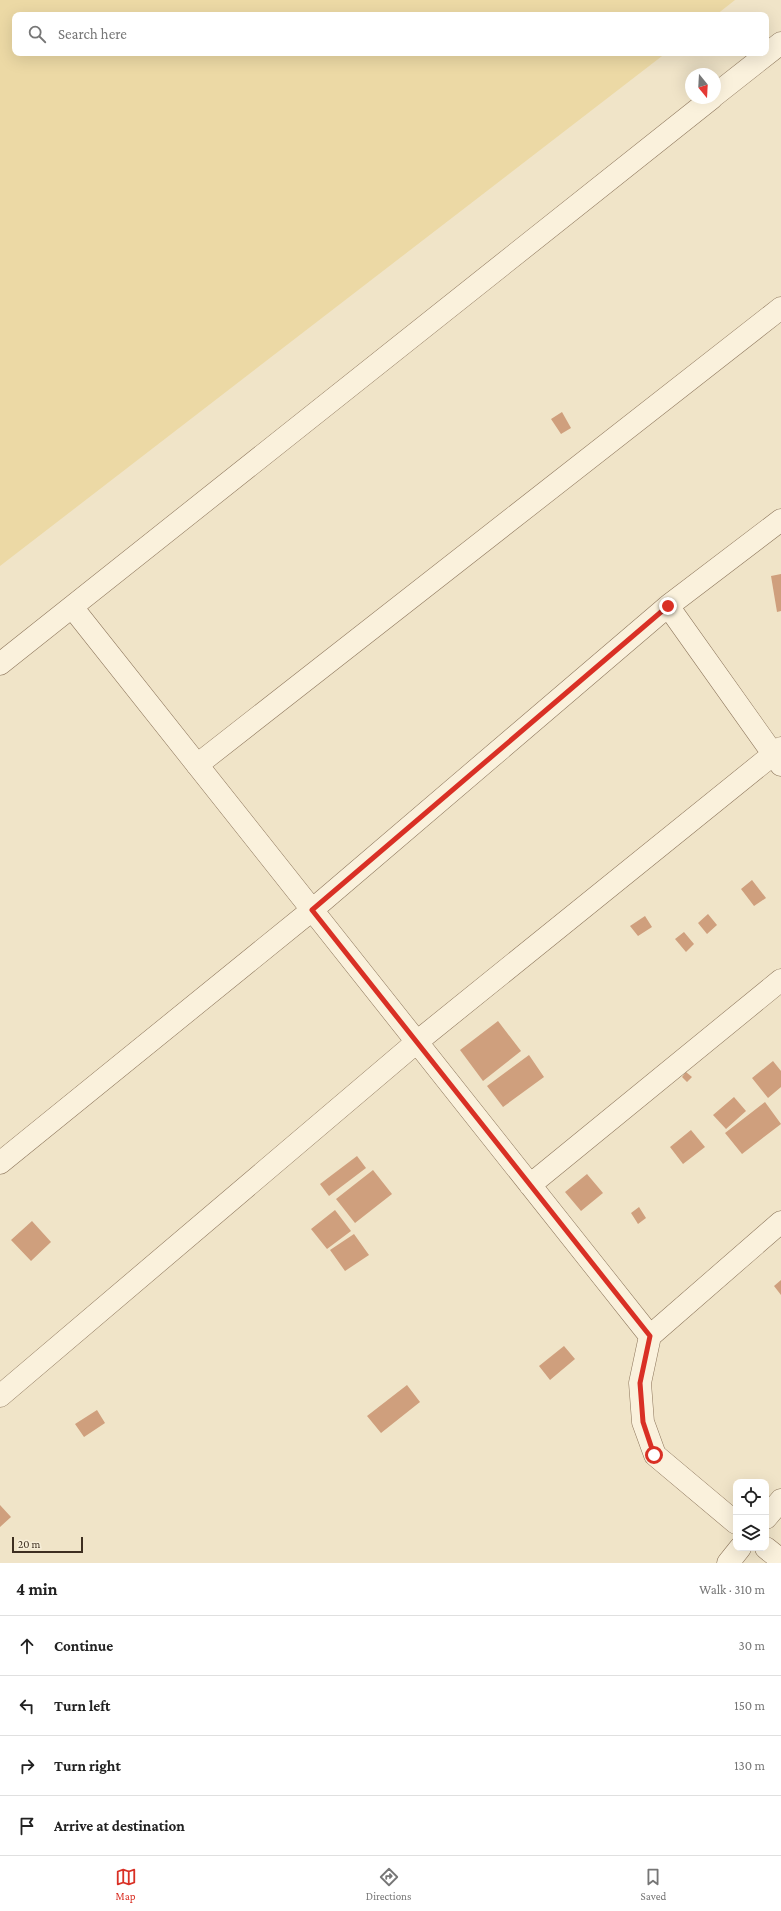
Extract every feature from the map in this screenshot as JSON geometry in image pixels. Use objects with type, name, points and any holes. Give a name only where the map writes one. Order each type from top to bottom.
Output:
[{"type":"street","points":[[769,52],[781,43]]},
{"type":"street","points":[[721,90],[764,56]]},
{"type":"street","points":[[0,664],[704,104]]},
{"type":"street","points":[[197,765],[781,308]]},
{"type":"street","points":[[0,1163],[312,910],[668,606],[781,520]]},
{"type":"street","points":[[0,1396],[418,1041],[778,756],[668,606]]},
{"type":"street","points":[[72,607],[312,910],[418,1041],[650,1336]]},
{"type":"street","points":[[530,1185],[781,980]]},
{"type":"street","points":[[733,1521],[654,1455],[643,1422],[640,1383],[650,1336],[781,1222]]},
{"type":"street","points":[[768,1515],[781,1500]]},
{"type":"street","points":[[769,1550],[781,1560]]},
{"type":"street","points":[[728,1563],[738,1551]]},
{"type":"sand","points":[[0,0],[735,0],[720,12],[12,12],[12,56],[662,56],[0,566]]},
{"type":"building","points":[[562,412],[571,428],[561,434],[551,419]]},
{"type":"building","points":[[781,574],[781,611],[777,612],[771,576]]},
{"type":"building","points":[[752,880],[766,898],[754,906],[741,889]]},
{"type":"building","points":[[708,914],[717,925],[707,934],[698,923]]},
{"type":"building","points":[[645,916],[652,927],[638,936],[630,926]]},
{"type":"building","points":[[684,932],[694,944],[686,952],[675,939]]},
{"type":"building","points":[[498,1021],[521,1051],[483,1081],[460,1050]]},
{"type":"building","points":[[529,1055],[544,1077],[503,1107],[487,1086]]},
{"type":"building","points":[[773,1061],[781,1071],[781,1087],[768,1098],[752,1078]]},
{"type":"building","points":[[686,1072],[692,1077],[687,1082],[682,1077]]},
{"type":"building","points":[[734,1097],[746,1111],[726,1129],[713,1115]]},
{"type":"building","points":[[765,1102],[781,1124],[742,1154],[725,1133]]},
{"type":"building","points":[[691,1130],[705,1147],[683,1164],[670,1147]]},
{"type":"building","points":[[357,1156],[366,1168],[329,1196],[320,1184]]},
{"type":"building","points":[[373,1170],[392,1194],[355,1223],[336,1199]]},
{"type":"building","points":[[587,1174],[603,1193],[581,1211],[565,1192]]},
{"type":"building","points":[[639,1207],[646,1218],[638,1224],[631,1213]]},
{"type":"building","points":[[335,1210],[351,1231],[327,1249],[311,1229]]},
{"type":"building","points":[[32,1221],[51,1242],[31,1261],[11,1240]]},
{"type":"building","points":[[354,1234],[369,1255],[345,1271],[330,1250]]},
{"type":"building","points":[[781,1280],[781,1295],[774,1286]]},
{"type":"building","points":[[564,1346],[575,1359],[550,1380],[539,1366]]},
{"type":"building","points":[[407,1385],[420,1402],[381,1433],[367,1416]]},
{"type":"building","points":[[97,1410],[105,1423],[84,1437],[75,1424]]},
{"type":"building","points":[[0,1505],[11,1517],[0,1527]]},
{"type":"route","points":[[654,1455],[643,1422],[640,1383],[650,1336],[418,1041],[312,910],[668,606]]}]
